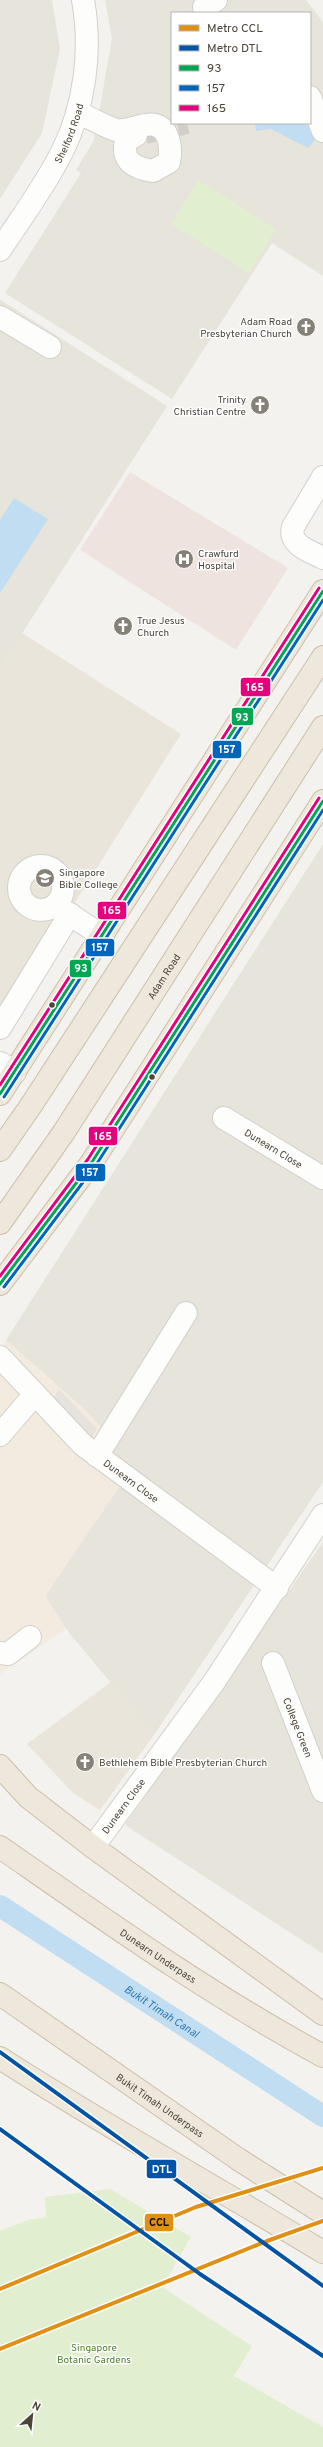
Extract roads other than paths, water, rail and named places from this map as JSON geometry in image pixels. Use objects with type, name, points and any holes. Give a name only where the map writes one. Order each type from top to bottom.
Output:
[{"type":"highway","points":[[0,1094],[8,1068],[103,936],[323,591]]},
{"type":"highway","points":[[0,1150],[34,1101],[323,657]]},
{"type":"highway","name":"Adam Road","points":[[0,1223],[64,1132],[323,727]]},
{"type":"highway","points":[[0,1284],[92,1162],[323,801]]},
{"type":"highway","points":[[0,1766],[28,1797],[93,1847],[323,2014]]},
{"type":"highway","name":"Dunearn Underpass","points":[[0,1847],[136,1942],[290,2038],[323,2056]]},
{"type":"highway","name":"Bukit Timah Underpass","points":[[0,1994],[238,2159],[323,2213]]},
{"type":"highway","points":[[0,2058],[70,2104],[214,2186],[323,2252]]},
{"type":"street","name":"Shelford Road","points":[[0,250],[63,152],[77,112],[88,58],[86,18],[83,0]]},
{"type":"street","points":[[311,100],[323,131]]},
{"type":"street","points":[[77,112],[117,130],[128,130],[148,124],[163,129],[169,139],[171,150],[168,162],[153,171],[137,167],[130,163],[125,157],[124,148],[126,141],[136,135]]},
{"type":"street","points":[[0,317],[50,347]]},
{"type":"street","points":[[323,477],[293,527],[291,535],[294,541],[323,558]]},
{"type":"street","points":[[0,1028],[63,910],[103,936]]},
{"type":"street","name":"Dunearn Close","points":[[224,1118],[323,1178]]},
{"type":"street","points":[[97,1456],[186,1313]]},
{"type":"street","name":"Dunearn Close","points":[[0,1357],[82,1445],[277,1588]]},
{"type":"street","points":[[0,1436],[35,1394]]},
{"type":"street","name":"Dunearn Close","points":[[93,1847],[214,1682],[277,1588],[323,1515]]},
{"type":"street","points":[[0,1653],[8,1654],[30,1637]]},
{"type":"street","name":"College Green","points":[[273,1663],[323,1791]]},
{"type":"water","points":[[255,124],[304,124],[317,130],[314,141],[308,148],[271,129],[256,131]]},
{"type":"water","points":[[14,498],[48,519],[0,593],[0,520]]},
{"type":"waterway","name":"Bukit Timah Canal","points":[[0,1906],[323,2116]]},
{"type":"tunnel","points":[[145,133],[183,124]]},
{"type":"metro line","name":"DTL","points":[[0,2052],[323,2286]]},
{"type":"metro line","name":"DTL","points":[[0,2129],[200,2274],[323,2356]]},
{"type":"metro line","name":"CCL","points":[[0,2289],[196,2207],[323,2168]]},
{"type":"metro line","name":"CCL","points":[[0,2349],[267,2241],[323,2221]]},
{"type":"place","name":"Adam Road Presbyterian Church","points":[[306,327]]},
{"type":"place","name":"Trinity Christian Centre","points":[[260,405]]},
{"type":"place","name":"Crawfurd Hospital","points":[[184,559]]},
{"type":"place","name":"True Jesus Church","points":[[123,626]]},
{"type":"place","name":"Singapore Bible College","points":[[45,878]]},
{"type":"place","name":"Bethlehem Bible Presbyterian Church","points":[[85,1762]]},
{"type":"park label","name":"Singapore Botanic Gardens","points":[[94,2352]]}]
